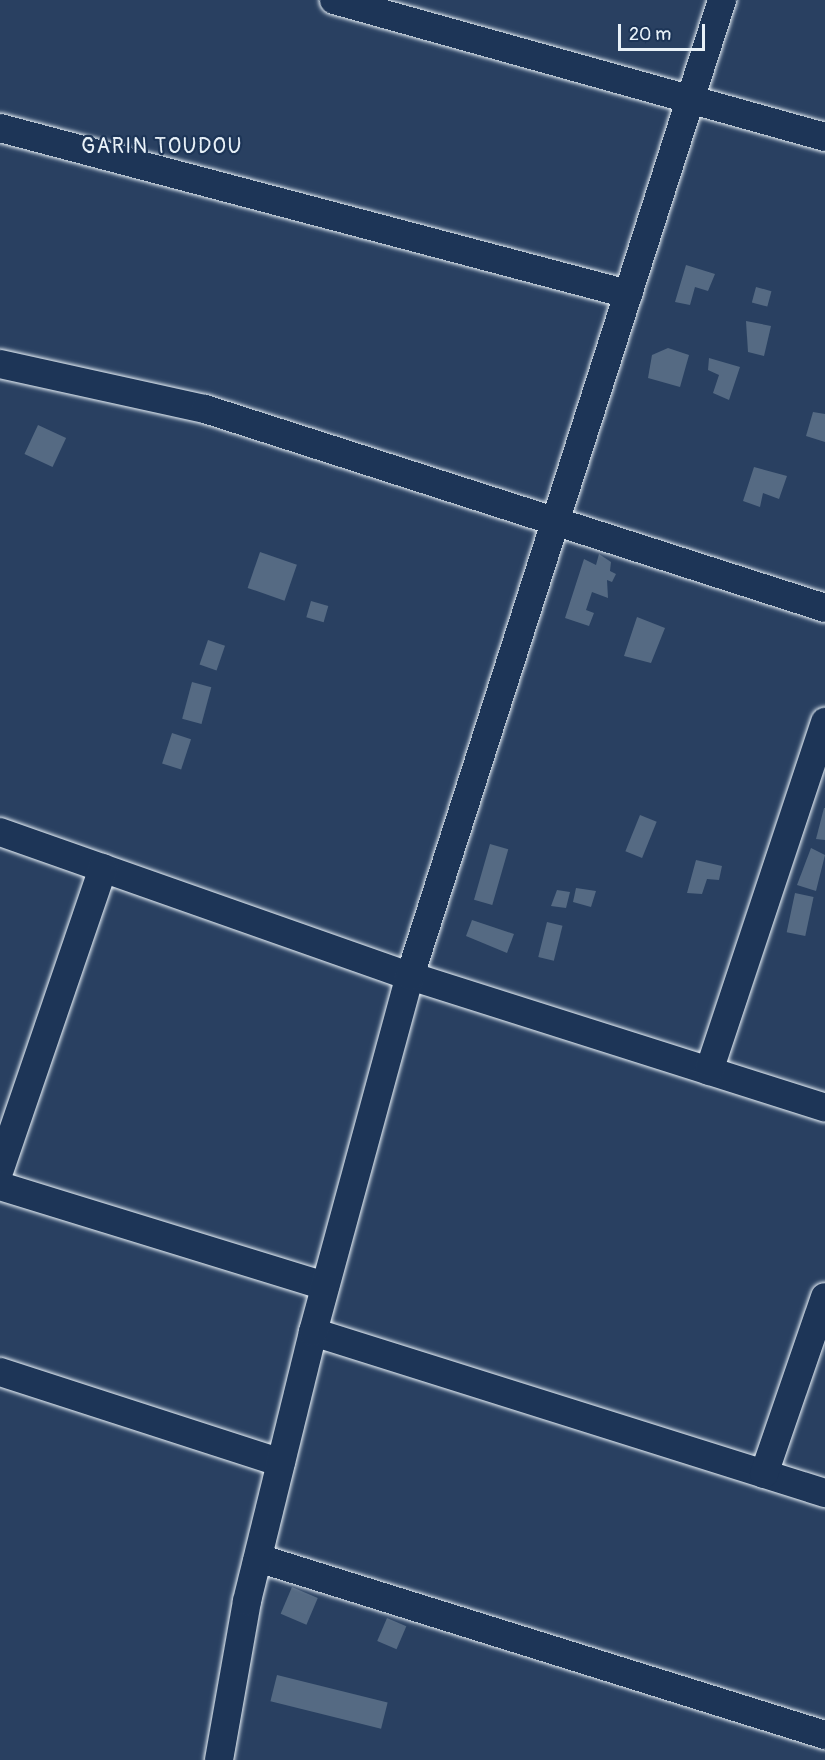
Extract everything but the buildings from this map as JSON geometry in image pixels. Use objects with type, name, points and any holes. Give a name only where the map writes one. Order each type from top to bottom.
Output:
[{"type":"street","points":[[334,0],[690,96],[825,137]]},
{"type":"street","points":[[219,1760],[258,1558],[313,1332],[411,976],[722,0]]},
{"type":"street","points":[[0,128],[627,294]]},
{"type":"street","points":[[0,363],[206,409],[825,608]]},
{"type":"street","points":[[709,1071],[825,722]]},
{"type":"street","points":[[0,832],[411,976],[825,1108]]},
{"type":"street","points":[[0,1169],[103,868]]},
{"type":"street","points":[[0,1186],[325,1286]]},
{"type":"street","points":[[764,1474],[825,1297]]},
{"type":"street","points":[[313,1332],[825,1493]]},
{"type":"street","points":[[0,1372],[281,1463]]},
{"type":"street","points":[[258,1558],[825,1736]]},
{"type":"district","name":"GARIN TOUDOU","points":[[162,147]]}]
